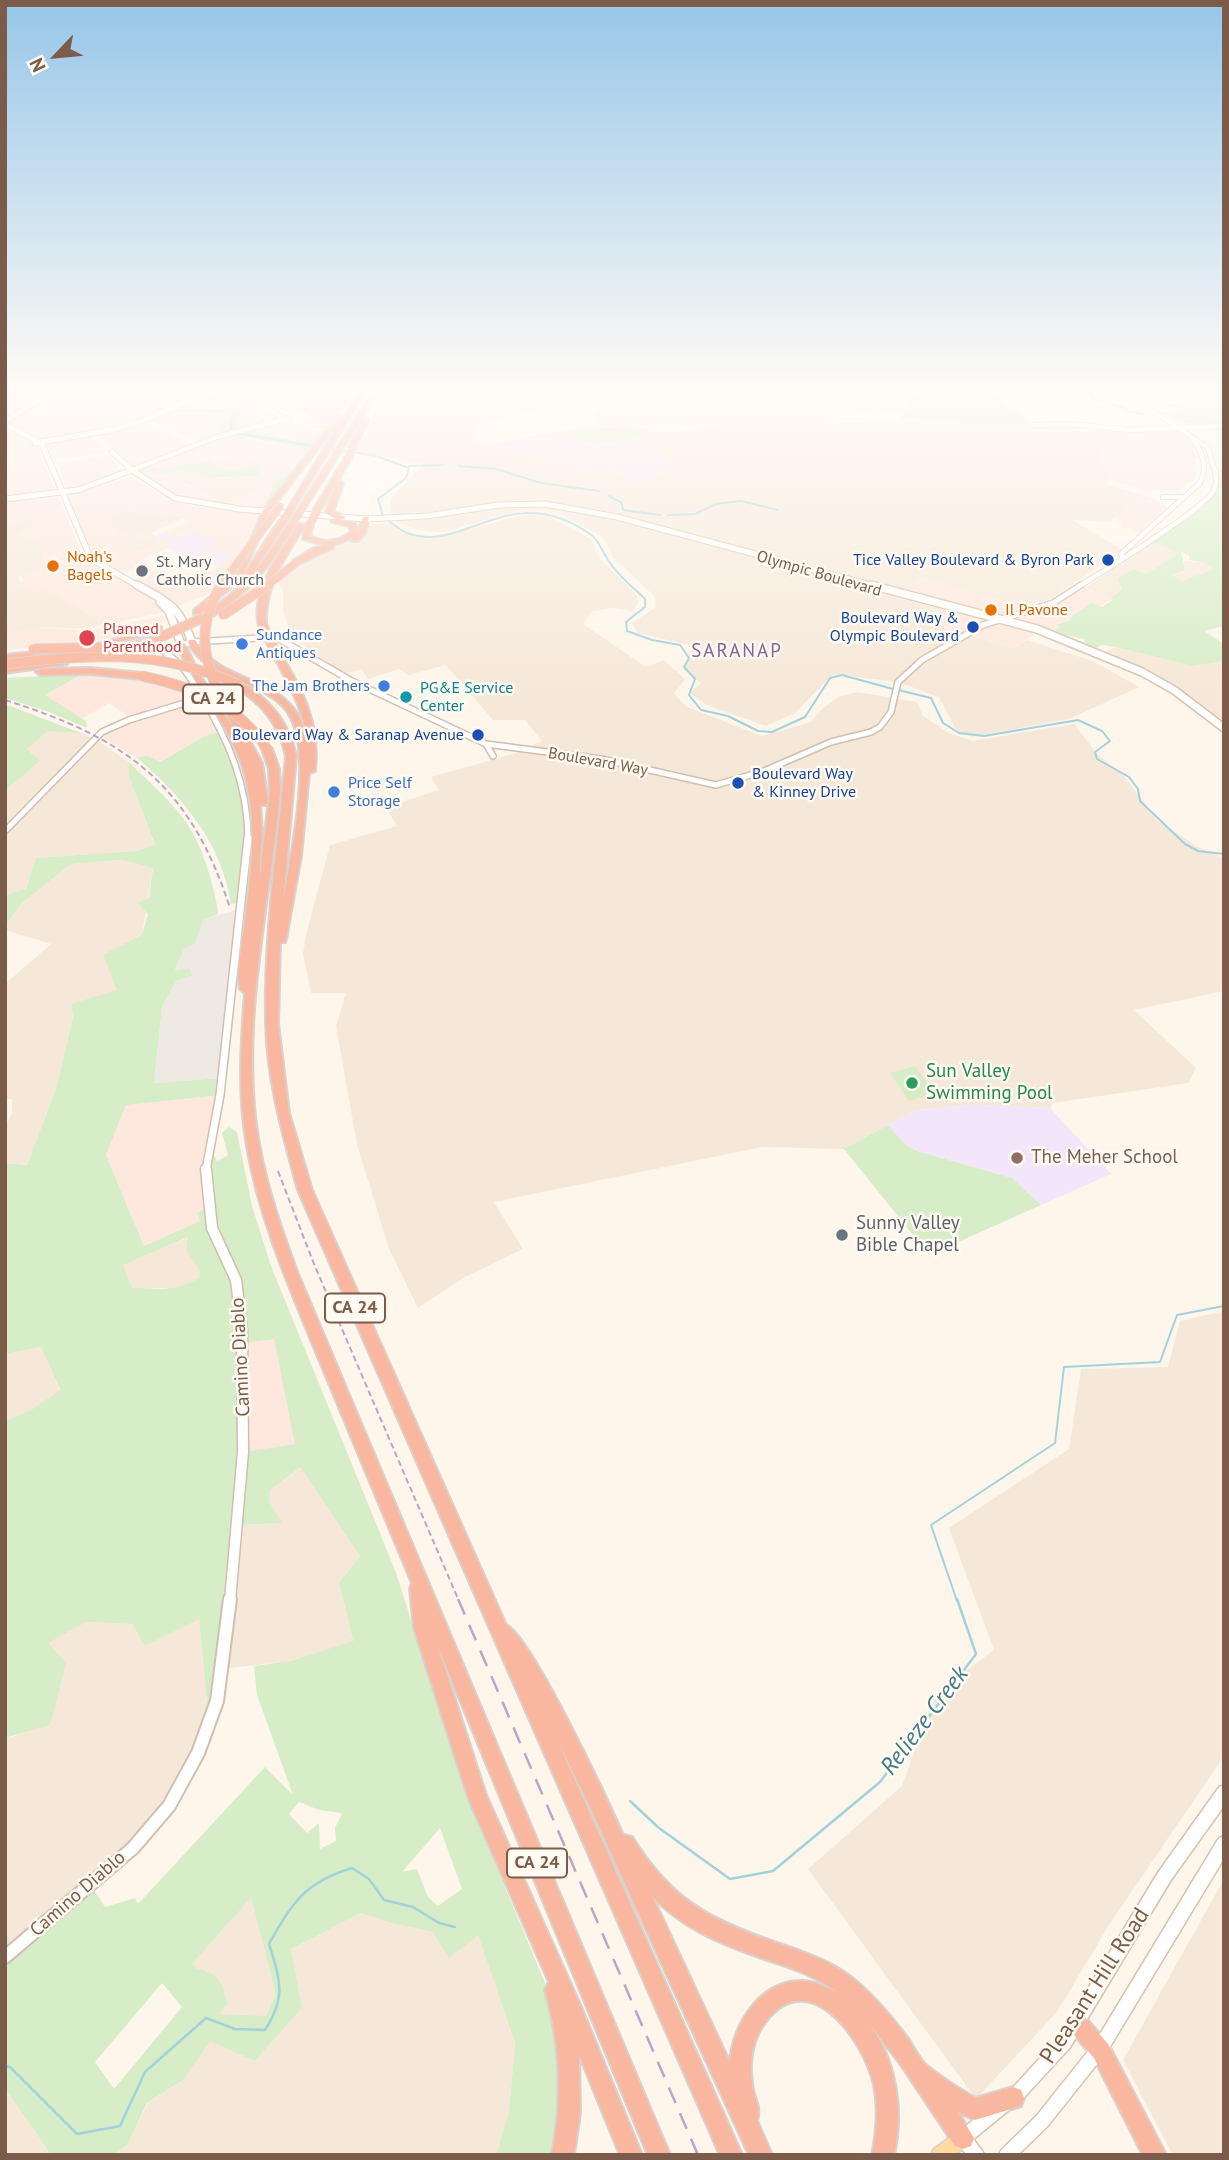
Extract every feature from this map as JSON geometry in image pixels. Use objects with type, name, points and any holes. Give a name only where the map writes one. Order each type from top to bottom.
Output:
[{"type":"highway","points":[[199,616],[242,574],[266,513],[285,492]]},
{"type":"highway","points":[[254,955],[252,941],[262,818],[262,784],[253,753],[210,678],[202,635],[206,615],[223,580],[290,492]]},
{"type":"highway","points":[[199,616],[244,580],[300,492]]},
{"type":"highway","points":[[302,794],[309,781],[313,757],[312,725],[262,624],[261,609],[265,594],[319,492]]},
{"type":"highway","points":[[5,670],[122,649],[160,635],[230,602],[256,580],[301,525],[322,492]]},
{"type":"highway","points":[[301,525],[306,537],[319,542],[339,542],[355,532],[352,525],[329,513],[336,492]]},
{"type":"highway","points":[[5,656],[19,657],[96,646],[194,628],[223,615],[315,551],[355,538],[371,520]]},
{"type":"highway","points":[[179,640],[194,673],[241,749],[254,790],[256,831],[244,975],[250,1006]]},
{"type":"highway","points":[[192,642],[206,661],[266,690],[296,716],[304,746],[302,794]]},
{"type":"highway","points":[[5,656],[33,649],[92,646],[151,652],[198,663],[258,697],[272,712],[288,741],[292,767],[275,926],[272,991]]},
{"type":"highway","points":[[5,664],[76,656],[137,657],[192,666],[237,684]]},
{"type":"highway","name":"CA 24","points":[[5,676],[82,671],[142,677],[187,688],[227,706],[252,728],[267,749],[274,769],[275,797],[254,955],[247,1076],[248,1113],[266,1203],[291,1274],[659,2155]]},
{"type":"highway","name":"CA 24","points":[[302,794],[295,858],[272,991],[273,1041],[279,1094],[305,1190],[730,2155]]},
{"type":"highway","points":[[416,1572],[424,1628],[466,1767],[493,1837],[570,2006],[631,2155]]},
{"type":"highway","points":[[490,1610],[529,1666],[595,1795],[764,2155]]},
{"type":"highway","points":[[595,1795],[640,1868],[674,1903],[694,1919],[802,1961],[843,1984],[880,2021],[915,2068],[968,2149]]},
{"type":"highway","points":[[538,1936],[564,2015],[568,2039],[572,2090],[563,2155]]},
{"type":"highway","points":[[764,2155],[743,2096],[741,2056],[751,2024],[761,2010],[784,1994],[798,1991],[813,1992],[839,2007],[853,2021],[877,2060],[889,2105],[889,2127],[883,2155]]},
{"type":"highway","points":[[1077,2023],[1101,2050],[1155,2155]]},
{"type":"highway","points":[[915,2068],[946,2094],[975,2109],[1013,2098]]},
{"type":"main road","points":[[59,492],[85,561],[161,602],[169,611],[179,640]]},
{"type":"main road","points":[[60,495],[72,492]]},
{"type":"main road","points":[[5,500],[73,492]]},
{"type":"main road","name":"Olympic Boulevard","points":[[164,492],[175,498],[217,507],[338,519],[399,519],[509,507],[576,511],[679,535],[975,616],[1030,628],[1121,662],[1174,690],[1224,728]]},
{"type":"main road","points":[[60,495],[95,563],[173,605],[183,618],[192,642]]},
{"type":"main road","name":"Olympic Boulevard","points":[[399,519],[508,505],[545,504],[578,509],[732,546],[1078,646]]},
{"type":"main road","points":[[89,554],[102,554]]},
{"type":"main road","points":[[975,616],[983,625]]},
{"type":"main road","points":[[1018,617],[1014,621],[1030,628]]},
{"type":"main road","name":"Pleasant Hill Road","points":[[940,2155],[968,2149],[1049,2062],[1077,2023],[1164,1877],[1224,1793]]},
{"type":"main road","name":"Pleasant Hill Road","points":[[1007,2155],[1065,2098],[1101,2050],[1224,1844]]},
{"type":"street","points":[[1122,556],[1121,554],[1191,492]]},
{"type":"street","points":[[998,621],[1032,613],[1050,604],[1122,556],[1126,556],[1198,506],[1212,492]]},
{"type":"street","points":[[1172,509],[1163,499],[1185,497]]},
{"type":"street","points":[[998,621],[1050,604]]},
{"type":"street","points":[[1032,613],[1042,606]]},
{"type":"street","name":"Boulevard Way","points":[[192,642],[229,642],[264,636],[279,638],[351,680],[486,744],[601,759],[716,785],[764,771],[831,742],[871,732],[887,718],[892,709],[896,684],[922,660],[971,631],[998,621]]},
{"type":"street","name":"Boulevard Way","points":[[971,631],[998,621]]},
{"type":"street","name":"Camino Diablo","points":[[5,1957],[133,1848],[169,1806],[198,1753],[217,1701],[229,1611],[243,1452],[242,1330],[236,1280],[212,1228],[205,1183],[207,1153],[220,1095],[249,822],[245,786],[238,763],[179,661],[166,654],[179,640],[192,642]]},
{"type":"street","points":[[5,831],[102,732],[129,720],[201,698]]},
{"type":"street","points":[[486,744],[493,756]]},
{"type":"shaded area","points":[[5,492],[56,492],[57,494],[5,499]]},
{"type":"shaded area","points":[[79,492],[157,492],[189,505],[262,514],[253,536],[211,593],[175,607],[129,580],[159,568],[174,576],[212,571],[227,556],[210,555],[199,550],[215,544],[177,539],[163,532],[189,521],[172,514],[165,516],[125,511],[108,514],[118,535],[134,529],[148,535],[128,544],[140,551],[164,540],[174,545],[143,559],[150,563],[120,575],[91,559],[99,555],[92,555],[64,496]]},
{"type":"shaded area","points":[[168,492],[203,492],[224,504],[253,492],[271,492],[259,511],[183,500]]},
{"type":"shaded area","points":[[201,492],[254,492],[224,504]]},
{"type":"shaded area","points":[[398,492],[1131,492],[1141,495],[1110,522],[1072,520],[1123,550],[1052,598],[1025,607],[918,577],[954,614],[941,627],[1014,648],[1027,640],[1093,661],[1139,687],[1069,719],[972,737],[957,731],[939,697],[898,682],[833,674],[795,713],[766,726],[707,705],[690,693],[701,683],[684,669],[693,646],[638,633],[632,623],[656,607],[655,597],[613,557],[603,537],[561,514],[542,509],[518,510],[443,532],[426,532],[399,523],[390,512],[391,499]]},
{"type":"shaded area","points":[[1141,495],[1162,502],[1168,507],[1140,532],[1123,527],[1115,517]]},
{"type":"shaded area","points":[[58,497],[85,561],[161,602],[169,611],[107,624],[48,590],[39,593],[15,586],[24,581],[22,575],[47,570],[39,542],[17,536],[34,527],[30,519],[5,526],[5,501]]},
{"type":"shaded area","points":[[125,511],[165,516],[172,514],[184,518],[150,533],[164,540],[140,551],[127,544],[147,536],[118,536],[108,514]]},
{"type":"shaded area","points":[[530,513],[548,516],[591,539],[599,558],[635,593],[639,602],[632,611],[614,608],[592,611],[583,624],[646,667],[664,660],[685,679],[674,694],[687,707],[762,736],[811,722],[838,697],[858,692],[917,702],[923,716],[949,733],[973,741],[1074,724],[1098,755],[1122,773],[1157,820],[1196,846],[1224,858],[1224,991],[1134,1010],[1196,1068],[1188,1083],[1053,1103],[1050,1108],[974,1105],[916,1110],[844,1149],[762,1147],[494,1202],[523,1249],[465,1277],[418,1308],[389,1249],[357,1144],[336,1026],[346,993],[311,993],[303,954],[306,935],[330,845],[397,826],[386,807],[439,790],[431,777],[513,754],[542,741],[525,720],[493,720],[446,665],[408,675],[399,669],[368,679],[362,669],[348,673],[338,669],[291,636],[283,610],[283,590],[279,584],[283,576],[315,554],[361,538],[369,525],[389,523],[400,531],[420,536],[443,536]]},
{"type":"shaded area","points":[[30,519],[34,527],[18,535],[39,542],[47,571],[18,576],[20,583],[16,585],[32,590],[48,590],[107,624],[84,629],[42,627],[5,634],[5,526]]},
{"type":"shaded area","points":[[163,532],[177,539],[193,532],[216,543],[200,551],[210,555],[218,552],[227,556],[220,564],[201,567],[167,548],[173,544],[154,536]]},
{"type":"shaded area","points":[[1153,542],[1180,553],[1146,574],[1133,569],[1117,578],[1122,589],[1111,598],[1085,588],[1120,564],[1123,565]]},
{"type":"shaded area","points":[[1184,561],[1202,562],[1216,569],[1182,581],[1173,575],[1185,571]]},
{"type":"shaded area","points":[[918,577],[1025,607],[1037,614],[1053,608],[1084,588],[1114,599],[1057,625],[1059,627],[1052,632],[1043,628],[1014,648],[940,626],[953,613],[897,598]]},
{"type":"shaded area","points":[[162,616],[167,620],[109,639],[5,650],[5,634],[43,627],[88,631]]},
{"type":"shaded area","points":[[1116,647],[1193,666],[1224,661],[1224,721],[1174,685],[1106,652]]},
{"type":"shaded area","points":[[83,674],[139,679],[193,694],[218,732],[205,736],[159,762],[146,755],[137,758],[102,737],[135,721],[109,703],[82,719],[45,695]]},
{"type":"shaded area","points":[[48,731],[77,731],[97,740],[129,762],[129,777],[155,846],[137,851],[36,858],[26,889],[5,895],[5,791],[40,761],[27,749]]},
{"type":"shaded area","points":[[121,860],[153,868],[142,935],[118,990],[71,1005],[73,1015],[57,1086],[27,1165],[5,1163],[5,1126],[12,1113],[12,1099],[5,1099],[5,984],[51,944],[5,930],[5,926],[22,903],[71,864]]},
{"type":"shaded area","points":[[241,909],[222,1078],[154,1083],[162,1007],[177,980],[175,972],[184,949],[195,944],[203,919]]},
{"type":"shaded area","points":[[220,1095],[207,1153],[209,1209],[200,1221],[144,1246],[106,1155],[126,1104]]},
{"type":"shaded area","name":"The Meher School","points":[[974,1105],[1050,1108],[1111,1174],[1041,1205],[1012,1178],[917,1151],[906,1145],[888,1125],[916,1110]]},
{"type":"shaded area","points":[[189,1237],[200,1270],[199,1277],[178,1288],[132,1288],[122,1265]]},
{"type":"shaded area","points":[[1224,1311],[1224,1756],[1109,1925],[1057,2012],[976,2099],[808,1869],[902,1786],[935,1694],[994,1650],[949,1528],[1069,1449],[1081,1369],[1168,1367],[1180,1321]]},
{"type":"shaded area","points":[[274,1338],[296,1445],[243,1452],[243,1343]]},
{"type":"shaded area","points":[[41,1347],[60,1391],[31,1410],[5,1421],[5,1354]]},
{"type":"shaded area","points":[[302,1467],[360,1556],[339,1583],[353,1642],[291,1661],[222,1669],[237,1525],[283,1523],[268,1502],[270,1490]]},
{"type":"shaded area","points":[[199,1618],[209,1723],[169,1806],[133,1848],[14,1949],[5,1930],[5,1739],[50,1724],[47,1643],[85,1622],[132,1624],[145,1646]]},
{"type":"shaded area","points":[[1224,1879],[1224,2155],[1173,2155],[1123,2060]]},
{"type":"shaded area","points":[[251,1898],[276,1995],[266,2017],[220,2014],[208,1971],[196,1968],[193,1963]]},
{"type":"shaded area","points":[[361,1913],[433,1932],[478,1935],[515,2043],[509,2112],[496,2155],[113,2155],[128,2144],[148,2103],[183,2080],[210,2040],[255,2061],[301,2009],[291,1949]]},
{"type":"shaded area","points":[[5,2088],[48,2151],[51,2155],[5,2155]]},
{"type":"green space","points":[[272,492],[282,492],[267,511],[259,511]]},
{"type":"green space","points":[[1215,492],[1224,492],[1224,630],[1220,627],[1204,631],[1224,644],[1224,661],[1193,666],[1116,647],[1101,645],[1097,648],[1087,645],[1084,639],[1064,635],[1055,630],[1059,627],[1056,625],[1070,620],[1091,603],[1102,607],[1113,600],[1111,598],[1122,589],[1117,578],[1133,569],[1146,574],[1179,553],[1153,542],[1208,501]],"holes":[[[1181,551],[1189,556],[1189,560],[1202,562],[1215,569],[1182,581],[1173,575],[1185,570]]]},
{"type":"green space","points":[[83,674],[45,695],[86,721],[87,728],[5,698],[5,680],[8,679],[5,678]]},
{"type":"green space","points":[[5,704],[81,733],[48,731],[27,749],[40,761],[5,791]]},
{"type":"green space","points":[[218,732],[237,775],[244,816],[240,879],[236,903],[231,904],[219,861],[198,822],[169,788],[137,758],[146,755],[160,762],[205,736]]},
{"type":"green space","points":[[129,762],[170,803],[190,828],[205,862],[218,910],[218,914],[203,920],[195,944],[184,949],[175,971],[189,968],[192,976],[177,980],[162,1007],[154,1083],[222,1078],[220,1095],[126,1105],[106,1155],[144,1246],[200,1221],[197,1213],[209,1208],[209,1144],[217,1161],[228,1155],[222,1133],[229,1127],[237,1132],[252,1206],[271,1266],[395,1570],[471,1806],[553,2002],[563,2045],[555,2155],[496,2155],[509,2112],[515,2043],[478,1935],[449,1958],[433,1932],[361,1913],[291,1949],[302,2008],[255,2061],[210,2041],[183,2080],[147,2103],[128,2144],[113,2155],[51,2155],[5,2088],[5,1930],[14,1949],[90,1884],[105,1907],[135,1898],[138,1904],[265,1767],[293,1795],[257,1695],[254,1666],[291,1661],[353,1641],[339,1583],[360,1556],[301,1467],[270,1490],[269,1502],[283,1523],[237,1525],[209,1723],[199,1619],[145,1646],[132,1624],[86,1622],[48,1643],[66,1663],[50,1725],[5,1738],[5,1421],[31,1410],[60,1390],[41,1347],[5,1354],[5,1163],[27,1165],[57,1086],[73,1016],[71,1004],[117,990],[103,955],[142,935],[148,914],[138,903],[149,898],[153,868],[121,860],[71,864],[22,903],[5,926],[5,895],[26,889],[36,858],[137,851],[155,845],[129,777]],"holes":[[[188,1237],[186,1250],[200,1270],[199,1277],[175,1288],[132,1288],[123,1265]],[[274,1339],[295,1444],[243,1452],[243,1343]],[[299,1802],[319,1810],[342,1813],[335,1828],[336,1841],[320,1849],[319,1823],[307,1833],[289,1814]],[[440,1828],[462,1889],[438,1906],[428,1897],[417,1869],[402,1872]],[[251,1898],[276,1995],[266,2016],[220,2014],[227,2003],[221,1984],[210,1973],[196,1968],[193,1963]],[[162,1983],[182,2007],[114,2089],[95,2062]]]},
{"type":"green space","name":"Sun Valley Swimming Pool","points":[[915,1066],[935,1093],[909,1101],[890,1073]]},
{"type":"green space","points":[[888,1125],[906,1145],[917,1151],[1012,1178],[1041,1205],[929,1255],[844,1149]]},
{"type":"waterway","points":[[383,516],[378,499],[388,492]]},
{"type":"waterway","points":[[609,496],[622,503],[623,510],[660,515]]},
{"type":"waterway","points":[[668,515],[695,514],[716,504],[741,501],[778,510]]},
{"type":"waterway","points":[[387,520],[405,532],[426,537],[447,535],[511,515],[535,513],[561,519],[590,534],[616,571],[645,599],[645,607],[626,622],[627,631],[652,640],[680,645],[689,658],[684,667],[695,679],[689,695],[701,710],[728,716],[758,731],[772,732],[805,717],[830,678],[842,675],[893,689]]},
{"type":"waterway","points":[[898,690],[931,698],[943,723],[959,733],[984,736],[1078,720],[1102,731],[1110,741],[1095,752],[1097,759],[1129,777],[1138,789],[1140,801],[1185,844],[1198,851],[1224,854]]},
{"type":"waterway","name":"Relieze Creek","points":[[957,1601],[931,1525],[1055,1443],[1064,1367],[1160,1362],[1177,1315],[1224,1306]]},
{"type":"waterway","name":"Relieze Creek","points":[[630,1801],[659,1828],[730,1879],[773,1871],[880,1782],[976,1654],[957,1599]]},
{"type":"waterway","points":[[5,2066],[10,2067],[77,2134],[120,2126],[145,2072],[206,2018],[235,2029],[265,2030],[279,1997],[278,1978],[269,1944],[293,1906],[311,1887],[322,1880],[352,1868],[369,1879],[384,1900],[413,1907],[439,1923],[455,1927]]},
{"type":"railway","points":[[5,700],[86,731],[119,750],[148,772],[173,798],[195,829],[214,865],[230,908]]},
{"type":"railway","points":[[278,1171],[314,1264],[459,1601]]},
{"type":"railway","points":[[458,1599],[698,2155]]},
{"type":"place","name":"Tice Valley Boulevard & Byron Park","points":[[1108,560]]},
{"type":"place","name":"Noah's Bagels","points":[[53,566]]},
{"type":"place","name":"St. Mary Catholic Church","points":[[142,571]]},
{"type":"place","name":"Il Pavone","points":[[991,610]]},
{"type":"place","name":"Boulevard Way & Olympic Boulevard","points":[[973,627]]},
{"type":"place","name":"Planned Parenthood","points":[[87,638]]},
{"type":"place","name":"Sundance Antiques","points":[[242,644]]},
{"type":"place","name":"The Jam Brothers","points":[[384,686]]},
{"type":"place","name":"PG&E Service Center","points":[[406,697]]},
{"type":"place","name":"Boulevard Way & Saranap Avenue","points":[[478,735]]},
{"type":"place","name":"Boulevard Way & Kinney Drive","points":[[738,783]]},
{"type":"place","name":"Price Self Storage","points":[[334,792]]},
{"type":"place","name":"Sun Valley Swimming Pool","points":[[912,1083]]},
{"type":"place","name":"The Meher School","points":[[1017,1158]]},
{"type":"place","name":"Sunny Valley Bible Chapel","points":[[842,1235]]},
{"type":"district","name":"SARANAP","points":[[737,652]]}]
